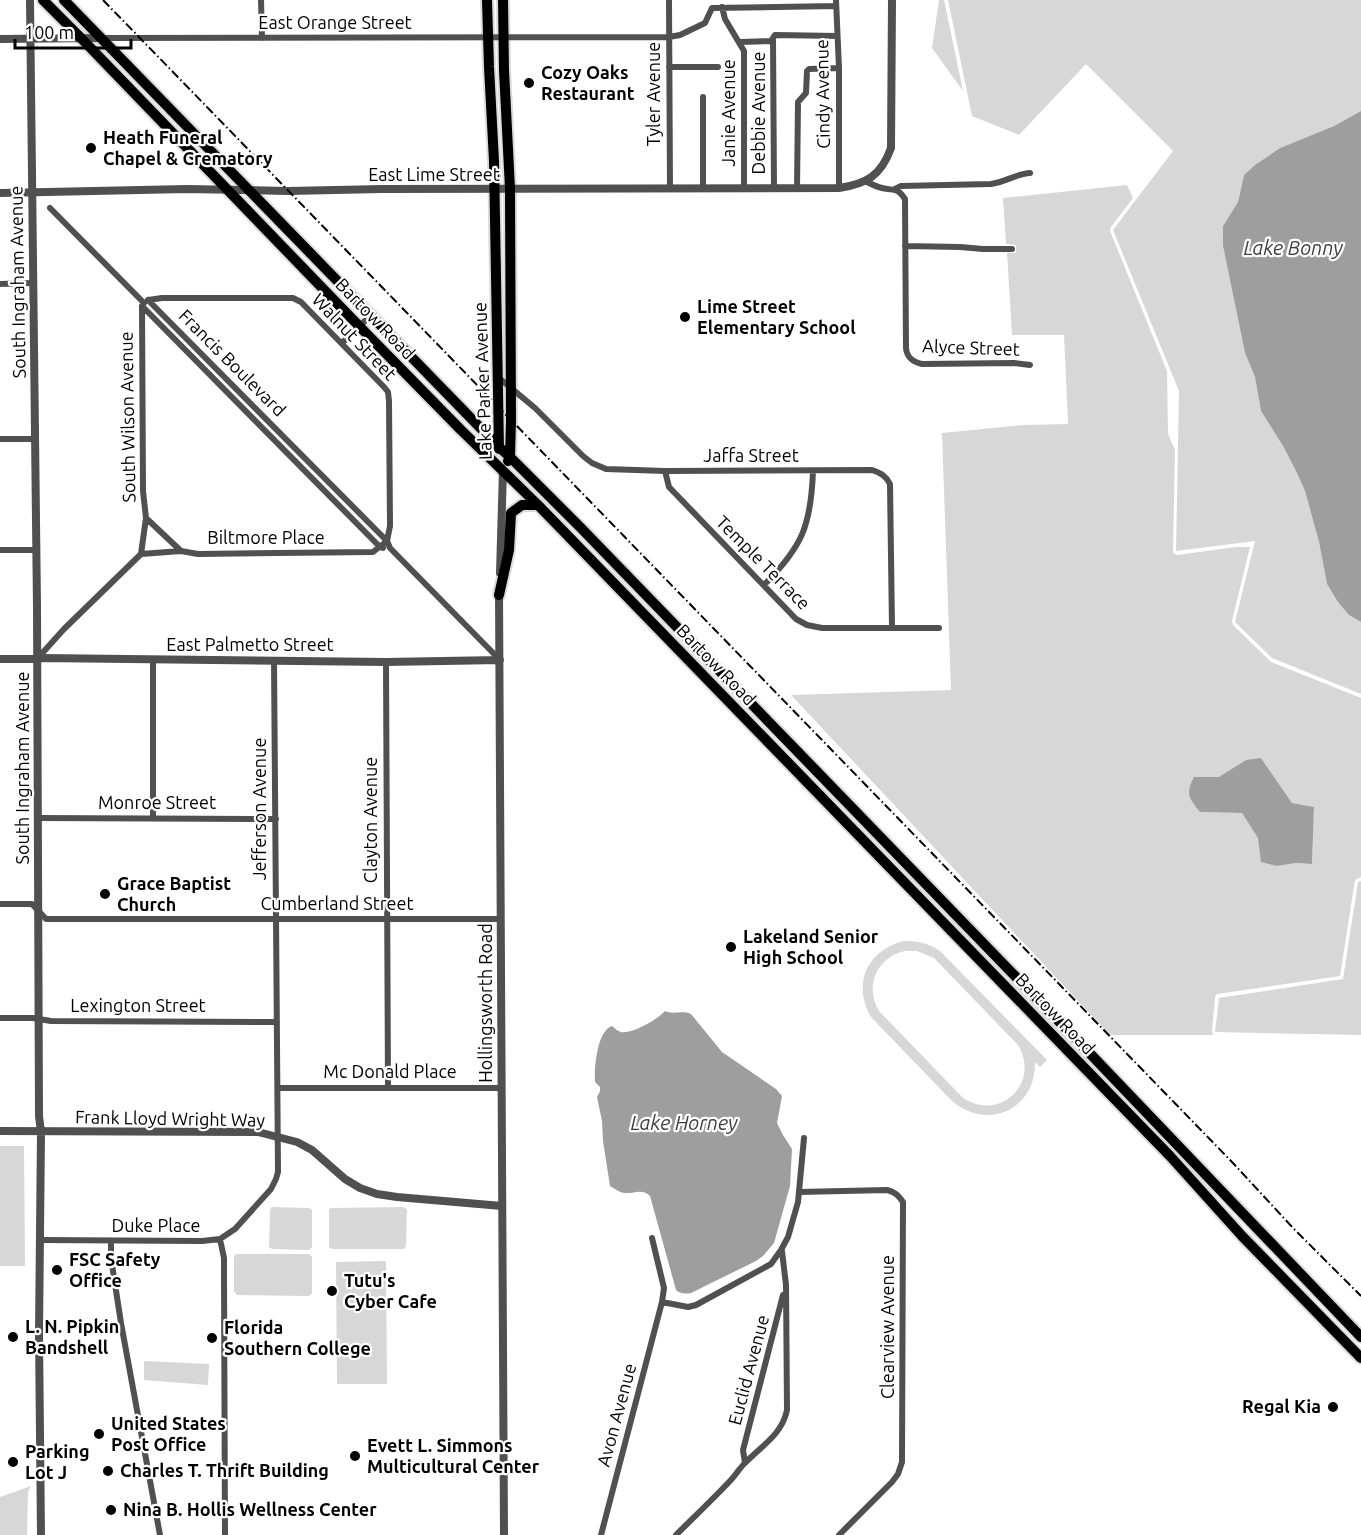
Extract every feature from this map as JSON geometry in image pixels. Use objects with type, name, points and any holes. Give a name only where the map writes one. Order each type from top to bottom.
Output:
[{"type":"main road","name":"Bartow Road","points":[[43,0],[359,326],[866,842],[1170,1156],[1268,1263],[1361,1358]]},
{"type":"main road","name":"Bartow Road","points":[[64,0],[875,832],[1361,1337]]},
{"type":"main road","name":"Lake Parker Avenue","points":[[488,0],[495,190],[499,447],[503,470]]},
{"type":"main road","name":"Lake Parker Avenue","points":[[503,0],[510,189],[511,389],[510,457],[503,470]]},
{"type":"main road","points":[[499,595],[508,550],[511,513],[522,506],[538,506]]},
{"type":"street","name":"South Ingraham Avenue","points":[[30,0],[39,1116],[41,1132],[39,1240],[41,1535]]},
{"type":"street","points":[[261,0],[262,39]]},
{"type":"street","name":"Tyler Avenue","points":[[669,0],[670,189]]},
{"type":"street","points":[[892,1],[891,148],[878,172],[867,182],[882,188],[895,189],[905,199],[905,246],[1012,249]]},
{"type":"street","points":[[722,7],[836,3]]},
{"type":"street","name":"Cindy Avenue","points":[[836,3],[839,68],[839,188]]},
{"type":"street","name":"East Orange Street","points":[[0,39],[669,37],[680,35],[705,23],[712,8],[722,7]]},
{"type":"street","name":"Janie Avenue","points":[[722,7],[728,25],[744,51],[744,189]]},
{"type":"street","points":[[740,42],[771,41],[776,35],[837,36]]},
{"type":"street","name":"Debbie Avenue","points":[[773,38],[774,189]]},
{"type":"street","points":[[669,67],[718,68]]},
{"type":"street","points":[[797,189],[798,102],[806,93],[807,71],[839,68]]},
{"type":"street","points":[[703,97],[703,189]]},
{"type":"street","points":[[895,189],[901,186],[991,184],[1002,182],[1019,174],[1030,173]]},
{"type":"street","name":"East Lime Street","points":[[0,193],[187,189],[797,189],[839,188],[867,182]]},
{"type":"street","name":"Francis Boulevard","points":[[50,208],[308,461],[500,660]]},
{"type":"street","name":"Alyce Street","points":[[905,246],[906,348],[910,359],[922,364],[1014,363],[1030,365]]},
{"type":"street","points":[[0,284],[33,283]]},
{"type":"street","name":"Walnut Street","points":[[145,303],[162,298],[293,298],[342,343],[384,387],[388,395],[390,526],[387,541]]},
{"type":"street","name":"Francis Boulevard","points":[[145,303],[222,388],[380,547]]},
{"type":"street","name":"South Wilson Avenue","points":[[145,303],[143,491],[146,518],[181,551]]},
{"type":"street","points":[[342,343],[370,316]]},
{"type":"street","name":"Jaffa Street","points":[[498,377],[535,408],[592,463],[606,469],[872,470],[879,472],[890,484],[892,627]]},
{"type":"street","points":[[222,388],[228,381]]},
{"type":"street","points":[[0,439],[35,439]]},
{"type":"street","points":[[301,467],[308,461]]},
{"type":"street","name":"Hollingsworth Road","points":[[503,470],[499,595],[504,1535]]},
{"type":"street","name":"Temple Terrace","points":[[665,471],[669,487],[796,619],[807,626],[822,628],[939,627]]},
{"type":"street","points":[[764,585],[783,566],[802,536],[811,506],[813,471]]},
{"type":"street","points":[[37,659],[64,629],[141,554],[146,518]]},
{"type":"street","points":[[380,547],[387,541]]},
{"type":"street","points":[[380,547],[390,548]]},
{"type":"street","name":"Biltmore Place","points":[[141,554],[181,551],[198,554],[373,552],[380,547]]},
{"type":"street","points":[[0,550],[36,550]]},
{"type":"street","name":"East Palmetto Street","points":[[0,659],[386,662],[500,660]]},
{"type":"street","points":[[153,660],[153,818]]},
{"type":"street","name":"Jefferson Avenue","points":[[274,660],[278,1137]]},
{"type":"street","name":"Clayton Avenue","points":[[386,662],[388,1087]]},
{"type":"street","name":"Monroe Street","points":[[38,818],[276,819]]},
{"type":"street","points":[[866,842],[875,832]]},
{"type":"street","name":"Cumberland Street","points":[[0,904],[32,904],[46,919],[501,919]]},
{"type":"street","name":"Lexington Street","points":[[0,1018],[84,1022],[277,1022]]},
{"type":"street","name":"Mc Donald Place","points":[[278,1088],[501,1088]]},
{"type":"street","name":"Frank Lloyd Wright Way","points":[[0,1131],[258,1132],[297,1142],[312,1150],[345,1179],[377,1194],[502,1206]]},
{"type":"street","name":"Duke Place","points":[[39,1240],[202,1241],[220,1239],[235,1229],[271,1189],[278,1172],[278,1137]]},
{"type":"street","points":[[662,1302],[696,1305],[771,1264],[782,1250],[788,1237],[799,1192],[804,1138]]},
{"type":"street","name":"Clearview Avenue","points":[[799,1192],[887,1190],[899,1195],[903,1202],[902,1462],[892,1482],[839,1535]]},
{"type":"street","name":"Avon Avenue","points":[[601,1535],[662,1302],[664,1288],[652,1238]]},
{"type":"street","points":[[220,1239],[224,1258],[225,1535]]},
{"type":"street","points":[[111,1241],[111,1258],[121,1323],[160,1535]]},
{"type":"street","name":"Euclid Avenue","points":[[676,1535],[778,1432],[785,1420],[787,1410],[786,1284],[782,1250]]},
{"type":"street","points":[[1268,1263],[1279,1252]]},
{"type":"street","name":"Euclid Avenue","points":[[745,1463],[743,1450],[786,1284]]},
{"type":"shaded area","points":[[939,0],[944,0],[963,91],[932,48]]},
{"type":"shaded area","points":[[948,0],[1361,0],[1361,111],[1334,126],[1280,148],[1244,175],[1238,202],[1223,226],[1223,246],[1245,353],[1255,377],[1261,411],[1283,446],[1305,491],[1319,542],[1327,584],[1349,615],[1361,622],[1361,694],[1272,658],[1235,622],[1255,541],[1176,551],[1179,391],[1113,230],[1173,151],[1086,64],[1019,135],[972,116]]},
{"type":"shaded area","points":[[1127,185],[1133,198],[1110,231],[1167,371],[1168,434],[1175,450],[1173,553],[1177,555],[1250,547],[1232,621],[1233,625],[1271,662],[1361,698],[1361,877],[1355,880],[1340,976],[1217,994],[1213,1035],[1110,1035],[791,695],[951,690],[942,433],[1024,425],[1068,424],[1064,335],[1012,335],[1007,253],[1016,253],[1016,245],[1006,244],[1003,198]],"holes":[[[1261,758],[1292,803],[1314,807],[1312,864],[1296,863],[1277,866],[1242,813],[1200,812],[1194,777],[1219,777]]]},
{"type":"shaded area","points":[[1361,881],[1361,1035],[1215,1032],[1219,998],[1343,979],[1358,882]]},
{"type":"shaded area","points":[[914,941],[927,944],[940,951],[1047,1060],[1040,1067],[1035,1062],[1033,1079],[1027,1093],[1018,1103],[1007,1111],[994,1114],[980,1114],[966,1110],[952,1101],[871,1017],[865,1005],[863,992],[866,970],[872,960],[891,945]],"holes":[[[917,951],[934,958],[1018,1045],[1024,1059],[1024,1073],[1013,1095],[1003,1102],[990,1105],[977,1104],[963,1098],[879,1011],[873,992],[873,983],[881,966],[895,954]]]},
{"type":"shaded area","points":[[0,1146],[24,1146],[25,1266],[0,1266]]},
{"type":"shaded area","points":[[272,1207],[312,1210],[312,1247],[309,1250],[269,1247]]},
{"type":"shaded area","points":[[404,1207],[407,1210],[404,1249],[332,1249],[329,1247],[329,1210],[331,1208]]},
{"type":"shaded area","points":[[236,1254],[309,1254],[312,1257],[312,1293],[309,1296],[237,1295],[234,1291],[234,1257]]},
{"type":"shaded area","points":[[386,1261],[387,1384],[337,1384],[336,1262]]},
{"type":"shaded area","points":[[144,1361],[209,1364],[208,1385],[144,1380]]},
{"type":"shaded area","points":[[31,1486],[28,1492],[27,1535],[0,1535],[0,1497]]},
{"type":"water","name":"Lake Bonny","points":[[1361,111],[1361,622],[1349,615],[1327,584],[1319,542],[1305,491],[1283,446],[1261,411],[1255,377],[1245,353],[1223,246],[1223,226],[1238,202],[1244,175],[1255,165],[1280,148],[1334,126]]},
{"type":"water","points":[[1261,758],[1292,803],[1314,807],[1312,864],[1296,863],[1277,866],[1261,862],[1258,838],[1242,813],[1200,812],[1191,799],[1189,792],[1194,777],[1219,777],[1246,760]]},
{"type":"water","name":"Lake Horney","points":[[665,1011],[691,1014],[722,1052],[776,1089],[782,1096],[777,1123],[792,1149],[790,1186],[774,1243],[756,1261],[687,1294],[676,1290],[650,1196],[641,1192],[624,1193],[610,1186],[597,1097],[600,1087],[595,1082],[600,1042],[607,1029],[612,1026],[621,1032],[632,1031],[651,1022]]},
{"type":"railway","points":[[103,0],[1361,1296]]},
{"type":"place","name":"Cozy Oaks Restaurant","points":[[529,83]]},
{"type":"place","name":"Heath Funeral Chapel & Crematory","points":[[91,148]]},
{"type":"place","name":"Lime Street Elementary School","points":[[685,317]]},
{"type":"place","name":"Grace Baptist Church","points":[[105,894]]},
{"type":"place","name":"Lakeland Senior High School","points":[[731,947]]},
{"type":"place","name":"FSC Safety Office","points":[[57,1270]]},
{"type":"place","name":"Tutu's Cyber Cafe","points":[[332,1291]]},
{"type":"place","name":"L. N. Pipkin Bandshell","points":[[13,1337]]},
{"type":"place","name":"Florida Southern College","points":[[212,1338]]},
{"type":"place","name":"Regal Kia","points":[[1333,1407]]},
{"type":"place","name":"United States Post Office","points":[[99,1434]]},
{"type":"place","name":"Evett L. Simmons Multicultural Center","points":[[355,1456]]},
{"type":"place","name":"Parking Lot J","points":[[13,1462]]},
{"type":"place","name":"Charles T. Thrift Building","points":[[108,1471]]},
{"type":"place","name":"Nina B. Hollis Wellness Center","points":[[111,1510]]}]
